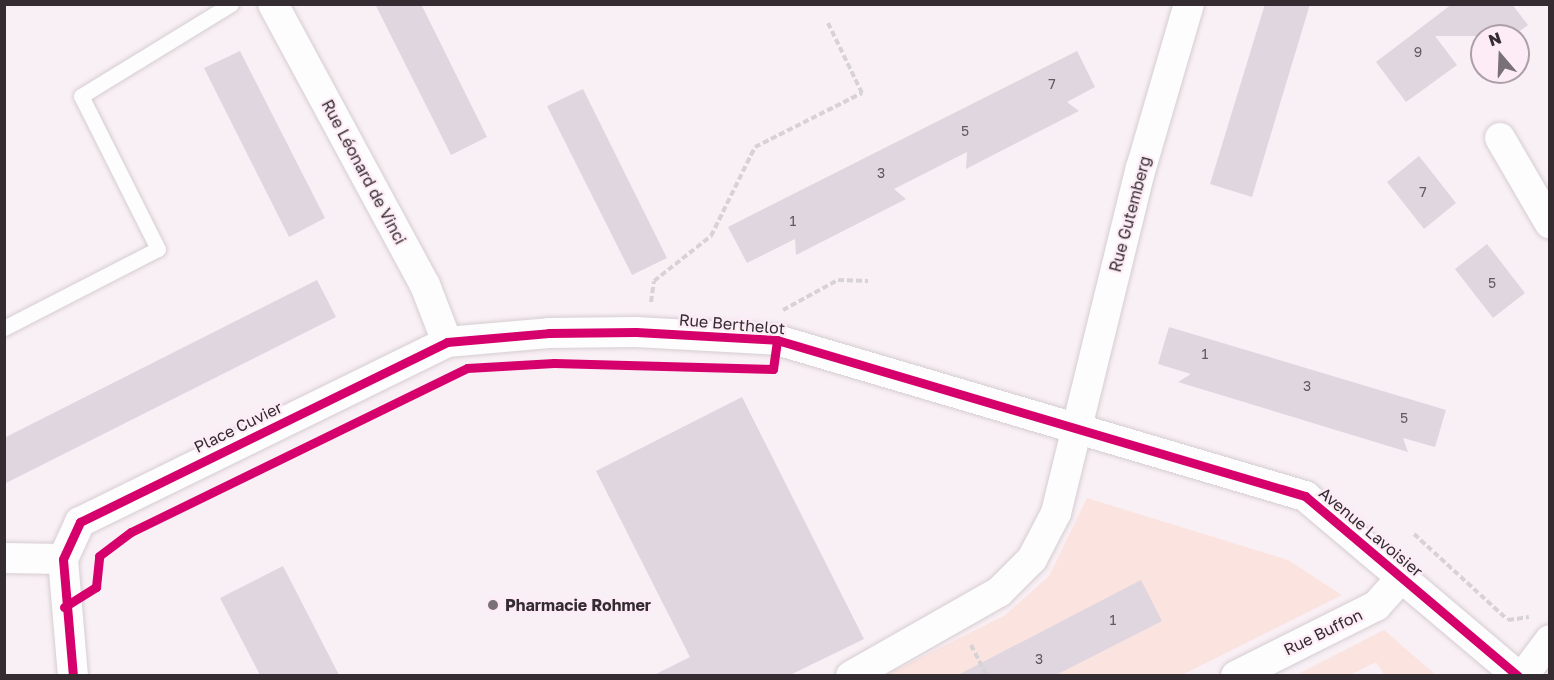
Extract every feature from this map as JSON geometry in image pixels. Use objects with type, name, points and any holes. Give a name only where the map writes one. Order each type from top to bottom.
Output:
[{"type":"street","name":"Rue Léonard de Vinci","points":[[273,4],[425,285],[447,342]]},
{"type":"street","name":"Rue Gutemberg","points":[[851,675],[957,620],[999,592],[1032,559],[1056,513],[1076,425],[1189,4]]},
{"type":"street","points":[[1500,138],[1550,224]]},
{"type":"street","name":"Rue Berthelot","points":[[447,342],[549,333],[647,333],[777,340],[1076,425]]},
{"type":"street","name":"Place Cuvier","points":[[63,560],[80,522],[447,342]]},
{"type":"street","name":"Avenue Lavoisier","points":[[1076,425],[1305,496],[1521,675]]},
{"type":"street","points":[[4,558],[63,560],[74,675]]},
{"type":"street","name":"Rue Buffon","points":[[1236,675],[1376,606],[1402,577]]},
{"type":"street","points":[[1521,675],[1543,628]]},
{"type":"lane","points":[[4,328],[158,249],[81,96],[231,4]]},
{"type":"path","points":[[647,333],[654,281],[711,236],[755,147],[862,93],[828,22]]},
{"type":"path","points":[[777,340],[784,306],[838,280],[868,281]]},
{"type":"path","points":[[1414,534],[1508,620],[1543,628]]},
{"type":"path","points":[[957,620],[987,675]]},
{"type":"shaded area","points":[[1087,498],[1288,560],[1342,595],[1182,675],[884,676],[1005,615],[1049,576]]},
{"type":"shaded area","points":[[1384,630],[1436,675],[1384,675],[1376,662],[1350,675],[1296,675]]},
{"type":"building","points":[[375,4],[421,4],[487,137],[451,155]]},
{"type":"building","points":[[1265,4],[1310,4],[1252,197],[1210,184]]},
{"type":"building","points":[[1452,4],[1512,4],[1527,24],[1470,24],[1470,36],[1435,36],[1457,65],[1406,102],[1376,62]]},
{"type":"building","points":[[240,51],[325,218],[289,237],[204,68]]},
{"type":"building","points":[[1077,51],[1095,87],[1067,102],[1079,111],[966,169],[967,152],[894,189],[906,199],[796,255],[795,239],[747,263],[728,227]]},
{"type":"building","points":[[583,89],[667,258],[632,275],[547,106]]},
{"type":"building","points":[[1419,156],[1456,203],[1424,229],[1387,182]]},
{"type":"building","points":[[1487,244],[1525,293],[1493,318],[1455,269]]},
{"type":"building","points":[[317,280],[336,317],[4,484],[4,438]]},
{"type":"building","points":[[1169,327],[1446,410],[1435,447],[1403,438],[1408,452],[1178,382],[1191,374],[1158,364]]},
{"type":"building","points":[[742,397],[864,639],[790,675],[654,675],[690,657],[596,471]]},
{"type":"building","points":[[283,566],[339,675],[260,675],[220,598]]},
{"type":"building","points":[[1141,580],[1162,621],[1056,675],[958,675]]},
{"type":"cycle path","points":[[73,676],[63,559],[80,522],[447,342],[549,333],[636,332],[777,340],[1305,496],[1518,676]]},
{"type":"cycle path","points":[[64,607],[96,587],[99,556],[131,532],[467,368],[554,363],[773,369],[777,340]]},
{"type":"place","name":"Pharmacie Rohmer","points":[[493,605]]}]
